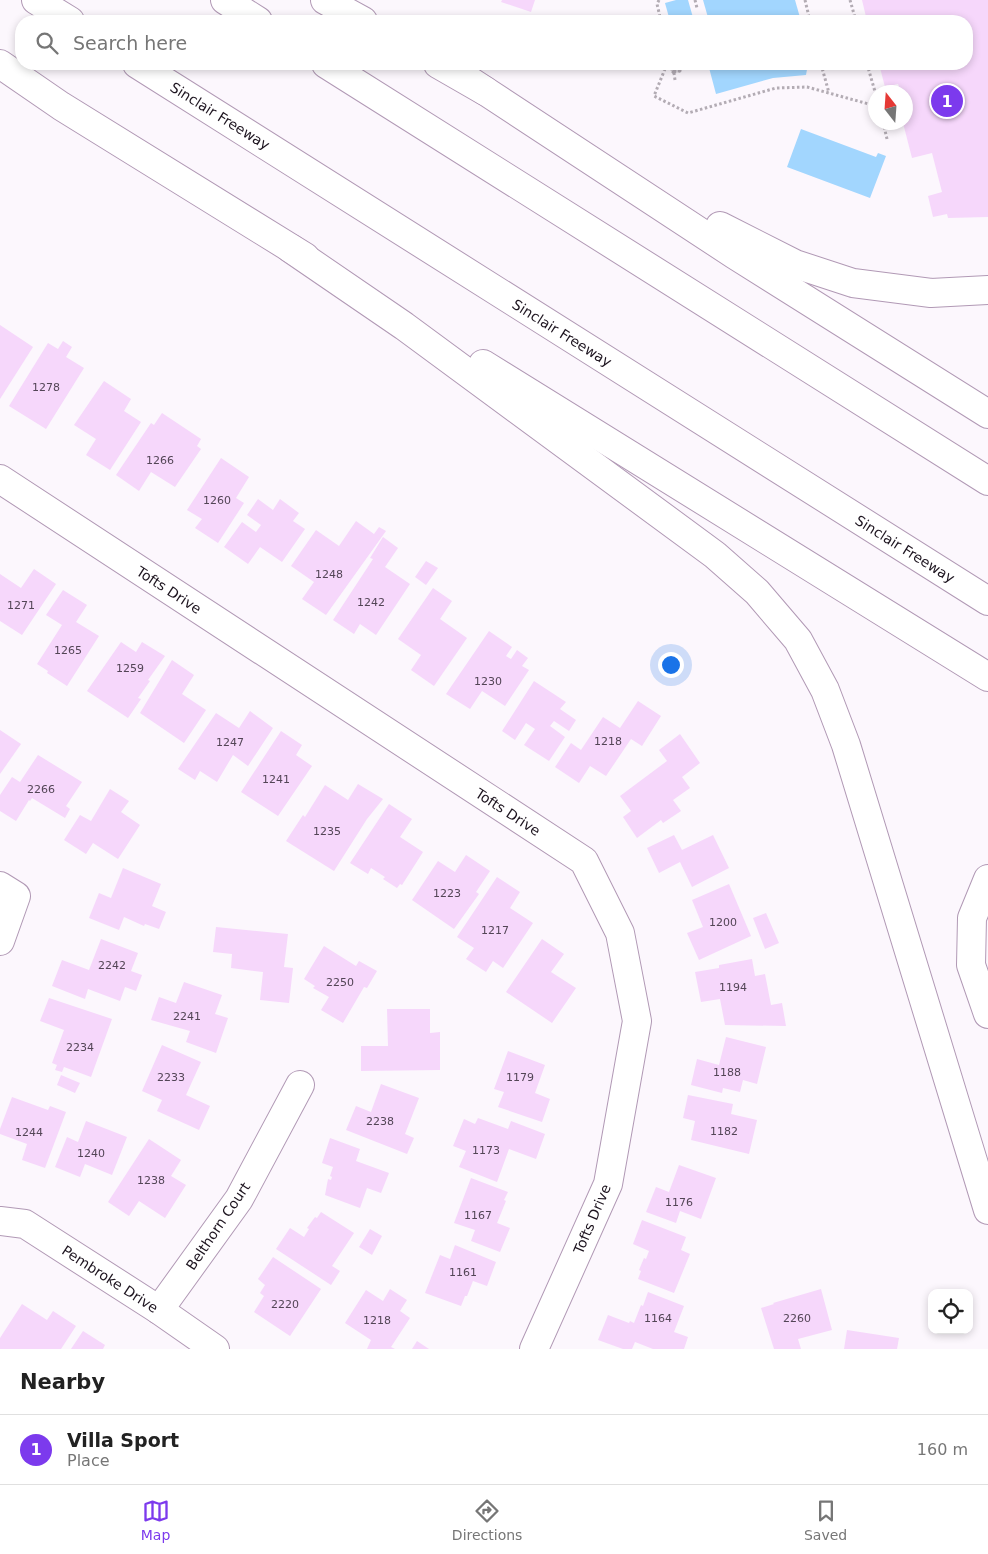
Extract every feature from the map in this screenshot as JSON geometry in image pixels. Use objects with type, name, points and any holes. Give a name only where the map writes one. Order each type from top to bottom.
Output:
[{"type":"main road","points":[[36,0],[60,15]]},
{"type":"main road","points":[[224,0],[248,15]]},
{"type":"main road","points":[[325,0],[352,15]]},
{"type":"main road","points":[[0,64],[62,106],[290,248],[510,380],[988,677]]},
{"type":"main road","name":"Sinclair Freeway","points":[[146,70],[988,602]]},
{"type":"main road","points":[[336,70],[988,481]]},
{"type":"main road","points":[[449,70],[737,236],[795,264],[853,282],[931,292],[988,290]]},
{"type":"main road","points":[[470,82],[735,255],[988,414]]},
{"type":"main road","points":[[290,248],[404,326],[715,555],[756,592],[798,640],[825,690],[846,745],[988,1210]]},
{"type":"main road","name":"Tofts Drive","points":[[0,479],[584,861],[620,933],[637,1021],[608,1184],[534,1349]]},
{"type":"main road","points":[[988,879],[972,918],[971,965],[988,1014]]},
{"type":"main road","points":[[0,886],[16,896],[0,941]]},
{"type":"main road","name":"Belthorn Court","points":[[159,1310],[239,1200],[300,1086]]},
{"type":"main road","name":"Pembroke Drive","points":[[0,1221],[25,1224],[159,1310],[215,1349]]},
{"type":"path","points":[[659,0],[656,4],[659,15]]},
{"type":"path","points":[[695,0],[697,8]]},
{"type":"path","points":[[804,0],[808,15]]},
{"type":"path","points":[[850,0],[854,15]]},
{"type":"path","points":[[665,70],[654,96],[688,113],[776,88],[807,87],[868,104]]},
{"type":"path","points":[[823,70],[829,93]]},
{"type":"path","points":[[869,70],[873,85]]},
{"type":"path","points":[[672,71],[675,80]]},
{"type":"path","points":[[674,73],[679,73]]},
{"type":"path","points":[[885,130],[887,139]]},
{"type":"water","points":[[676,0],[688,0],[692,15],[668,15],[665,3]]},
{"type":"water","points":[[703,0],[795,0],[799,15],[707,15]]},
{"type":"water","points":[[710,70],[807,70],[806,75],[773,78],[716,94]]},
{"type":"water","points":[[801,129],[876,157],[878,153],[886,156],[870,198],[787,167]]},
{"type":"building","points":[[502,0],[535,0],[531,12],[501,2]]},
{"type":"building","points":[[862,0],[988,0],[988,217],[948,218],[947,214],[933,217],[928,196],[942,192],[932,153],[912,158],[905,130],[913,130],[913,85],[884,85],[881,70],[973,70],[973,15],[866,15]]},
{"type":"building","points":[[0,325],[33,347],[0,399]]},
{"type":"building","points":[[63,341],[72,347],[66,357],[84,368],[46,429],[9,406],[48,343],[58,349]]},
{"type":"building","points":[[104,381],[131,399],[124,411],[141,422],[110,470],[86,455],[96,439],[74,425]]},
{"type":"building","points":[[162,413],[201,439],[197,446],[201,449],[175,487],[151,472],[139,491],[116,475],[151,423],[154,425]]},
{"type":"building","points":[[221,458],[249,477],[236,498],[244,503],[218,543],[195,528],[202,519],[187,510]]},
{"type":"building","points":[[258,499],[273,510],[280,499],[299,513],[293,521],[305,529],[282,562],[260,547],[248,564],[224,547],[242,522],[256,532],[261,525],[247,515]]},
{"type":"building","points":[[356,521],[374,534],[379,527],[386,531],[326,615],[302,599],[314,582],[291,566],[316,530],[339,546]]},
{"type":"building","points":[[383,537],[398,548],[385,567],[410,584],[376,635],[360,624],[354,634],[333,620],[373,559],[370,558]]},
{"type":"building","points":[[426,561],[438,568],[426,585],[415,577]]},
{"type":"building","points":[[34,569],[56,584],[22,635],[0,621],[0,574],[21,588]]},
{"type":"building","points":[[433,588],[452,601],[440,619],[467,638],[434,686],[411,670],[421,655],[398,639]]},
{"type":"building","points":[[63,590],[87,605],[76,622],[99,636],[67,686],[37,664],[62,625],[46,615]]},
{"type":"building","points":[[489,631],[512,647],[506,656],[511,659],[517,650],[528,658],[522,666],[529,670],[505,706],[482,691],[470,709],[446,694]]},
{"type":"building","points":[[121,642],[136,652],[142,642],[165,656],[148,680],[150,681],[138,698],[141,699],[128,718],[87,691]]},
{"type":"building","points":[[172,660],[194,675],[182,694],[206,710],[184,743],[140,713]]},
{"type":"building","points":[[534,681],[566,702],[560,709],[576,720],[569,731],[554,721],[550,726],[565,737],[549,761],[524,745],[535,729],[526,723],[515,740],[502,731]]},
{"type":"building","points":[[638,701],[661,716],[642,746],[631,739],[606,776],[590,766],[579,783],[555,767],[571,743],[581,750],[603,717],[620,728]]},
{"type":"building","points":[[250,711],[273,728],[248,766],[233,755],[217,782],[200,771],[195,780],[178,769],[216,713],[239,728]]},
{"type":"building","points":[[0,730],[21,744],[0,774]]},
{"type":"building","points":[[281,731],[302,745],[296,755],[312,766],[278,816],[241,792]]},
{"type":"building","points":[[680,734],[700,763],[682,777],[690,788],[673,800],[681,811],[663,823],[661,820],[637,838],[623,817],[631,811],[620,796],[667,761],[659,750]]},
{"type":"building","points":[[38,755],[82,782],[66,806],[70,809],[65,818],[32,798],[16,821],[0,811],[0,795],[12,777],[20,782]]},
{"type":"building","points":[[358,784],[383,799],[367,819],[334,871],[286,841],[303,815],[305,817],[325,785],[348,800]]},
{"type":"building","points":[[110,789],[129,801],[121,812],[140,825],[118,859],[93,843],[86,854],[64,840],[80,815],[91,821]]},
{"type":"building","points":[[389,804],[412,819],[400,837],[423,852],[402,885],[400,884],[397,888],[371,868],[368,874],[350,863]]},
{"type":"building","points":[[674,835],[682,850],[713,835],[729,868],[692,887],[680,862],[659,873],[647,848]]},
{"type":"building","points":[[466,855],[490,871],[476,892],[479,894],[454,929],[412,900],[438,861],[455,872]]},
{"type":"building","points":[[123,868],[161,884],[152,906],[166,912],[159,929],[145,924],[144,926],[124,917],[119,930],[89,918],[99,893],[111,898]]},
{"type":"building","points":[[497,877],[520,892],[510,908],[533,923],[503,968],[493,961],[486,972],[466,959],[474,948],[457,937]]},
{"type":"building","points":[[729,884],[751,936],[699,960],[687,933],[703,927],[692,900]]},
{"type":"building","points":[[766,913],[779,943],[765,949],[753,918]]},
{"type":"building","points":[[216,927],[288,934],[284,967],[293,968],[289,1003],[260,1000],[263,972],[231,968],[232,954],[213,952]]},
{"type":"building","points":[[101,939],[138,953],[131,971],[142,975],[136,991],[125,987],[120,1001],[88,989],[85,999],[52,986],[62,960],[89,970]]},
{"type":"building","points":[[542,939],[564,954],[551,972],[576,988],[552,1023],[506,992]]},
{"type":"building","points":[[324,946],[356,966],[359,961],[377,971],[367,988],[364,987],[343,1023],[321,1010],[329,997],[313,988],[315,986],[304,979]]},
{"type":"building","points":[[752,959],[755,976],[765,974],[771,1005],[782,1003],[786,1026],[725,1025],[720,999],[701,1002],[695,972]]},
{"type":"building","points":[[184,982],[222,995],[215,1014],[228,1018],[216,1053],[186,1042],[190,1031],[151,1020],[159,997],[176,1003]]},
{"type":"building","points":[[49,998],[112,1019],[91,1077],[64,1067],[62,1072],[55,1070],[57,1065],[52,1063],[64,1030],[40,1021]]},
{"type":"building","points":[[387,1009],[430,1009],[430,1033],[440,1032],[440,1070],[361,1071],[361,1046],[388,1046]]},
{"type":"building","points":[[726,1037],[766,1047],[757,1084],[743,1080],[740,1092],[723,1088],[722,1093],[691,1085],[697,1059],[719,1065]]},
{"type":"building","points":[[162,1045],[201,1062],[186,1095],[210,1106],[199,1130],[157,1111],[162,1100],[142,1091]]},
{"type":"building","points":[[508,1051],[545,1065],[535,1093],[550,1099],[542,1122],[498,1107],[504,1092],[494,1089]]},
{"type":"building","points":[[61,1075],[80,1083],[75,1093],[57,1085]]},
{"type":"building","points":[[381,1084],[419,1098],[405,1134],[414,1138],[407,1154],[346,1130],[356,1106],[371,1112]]},
{"type":"building","points":[[688,1095],[733,1104],[731,1114],[757,1120],[749,1154],[691,1140],[695,1121],[683,1118]]},
{"type":"building","points":[[12,1097],[48,1110],[50,1106],[66,1112],[45,1168],[22,1160],[27,1144],[0,1134],[0,1129]]},
{"type":"building","points":[[478,1118],[508,1129],[511,1121],[545,1134],[536,1159],[509,1149],[497,1182],[459,1167],[466,1151],[453,1146],[464,1119],[475,1124]]},
{"type":"building","points":[[86,1121],[127,1137],[112,1175],[85,1164],[80,1177],[55,1167],[67,1137],[78,1142]]},
{"type":"building","points":[[330,1138],[360,1149],[356,1161],[389,1173],[381,1193],[367,1188],[360,1208],[325,1195],[328,1179],[331,1180],[332,1177],[330,1176],[333,1167],[322,1163]]},
{"type":"building","points":[[149,1139],[181,1160],[171,1176],[186,1185],[165,1218],[139,1201],[129,1216],[108,1202]]},
{"type":"building","points":[[679,1165],[716,1178],[701,1219],[680,1211],[676,1223],[646,1212],[656,1187],[669,1192]]},
{"type":"building","points":[[471,1178],[508,1192],[497,1223],[510,1228],[500,1252],[471,1241],[475,1230],[454,1223]]},
{"type":"building","points":[[321,1212],[354,1233],[332,1266],[340,1271],[331,1285],[276,1249],[290,1228],[304,1237],[309,1229],[307,1228]]},
{"type":"building","points":[[642,1220],[686,1237],[681,1250],[690,1254],[674,1293],[638,1279],[641,1271],[639,1270],[649,1251],[633,1244]]},
{"type":"building","points":[[370,1229],[382,1236],[372,1255],[359,1247]]},
{"type":"building","points":[[455,1245],[496,1262],[487,1286],[473,1281],[461,1306],[425,1293],[440,1255],[450,1259]]},
{"type":"building","points":[[273,1257],[321,1289],[290,1336],[254,1312],[264,1296],[260,1293],[265,1285],[258,1279]]},
{"type":"building","points":[[390,1289],[407,1300],[400,1311],[410,1318],[391,1347],[395,1349],[367,1349],[371,1340],[345,1323],[366,1290],[383,1301]]},
{"type":"building","points":[[821,1289],[832,1330],[798,1339],[801,1349],[774,1349],[761,1308]]},
{"type":"building","points":[[648,1292],[684,1306],[674,1332],[688,1337],[684,1349],[653,1349],[635,1342],[632,1349],[623,1349],[598,1340],[608,1315],[634,1323]]},
{"type":"building","points":[[22,1304],[47,1320],[53,1311],[76,1326],[61,1349],[0,1349],[0,1338]]},
{"type":"building","points":[[847,1330],[899,1338],[897,1349],[844,1349]]},
{"type":"building","points":[[83,1331],[105,1345],[103,1349],[71,1349]]},
{"type":"building","points":[[417,1341],[429,1349],[412,1349]]},
{"type":"place","name":"Villa Sport","points":[[947,101]]}]
